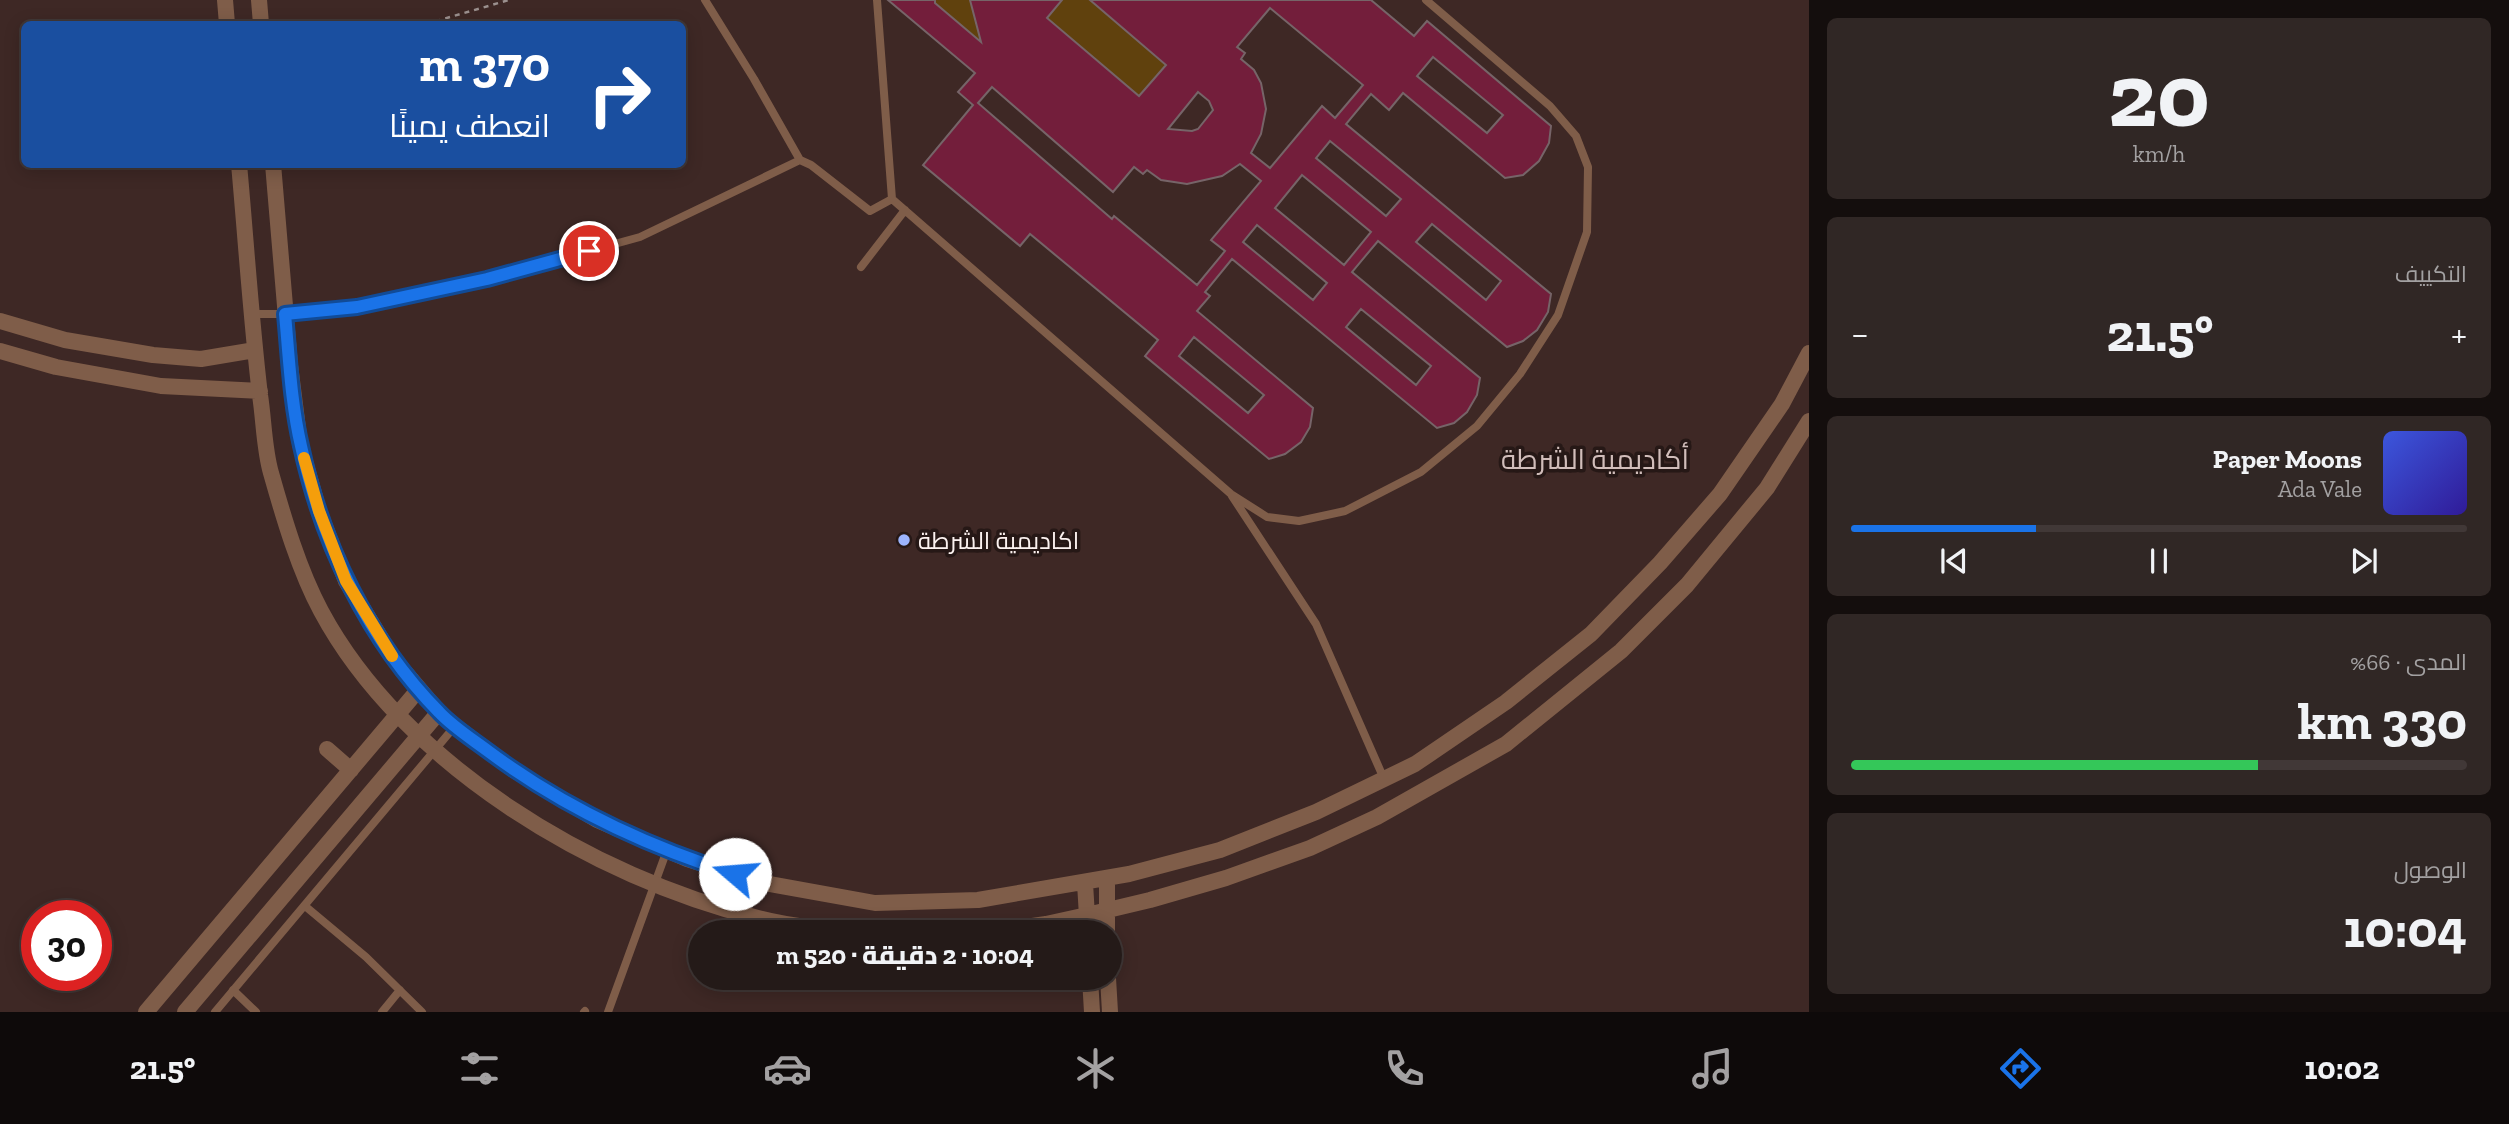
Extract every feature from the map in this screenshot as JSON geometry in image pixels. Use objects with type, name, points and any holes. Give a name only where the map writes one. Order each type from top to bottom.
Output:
[{"type":"street","points":[[225,0],[227,21]]},
{"type":"street","points":[[259,0],[261,21]]},
{"type":"street","points":[[239,168],[255,350],[270,470],[291,539],[321,611],[366,680],[419,737],[484,791],[581,850],[680,895],[767,920]]},
{"type":"street","points":[[273,168],[285,314],[300,444],[319,511],[346,581],[393,658],[439,712],[455,726],[515,771],[597,820],[667,850],[758,882],[875,903],[978,900],[1085,883],[1220,850],[1316,812],[1415,764],[1506,702],[1591,634],[1660,563],[1720,494],[1782,404],[1809,353]]},
{"type":"street","points":[[0,321],[65,340],[153,355],[201,359],[255,350]]},
{"type":"street","points":[[0,351],[56,367],[161,386],[260,391]]},
{"type":"street","points":[[1064,920],[1150,901],[1310,848],[1377,817],[1506,744],[1621,651],[1687,584],[1767,488],[1809,421]]},
{"type":"street","points":[[146,1012],[419,689]]},
{"type":"street","points":[[185,1012],[439,712]]},
{"type":"street","points":[[327,749],[351,769]]},
{"type":"street","points":[[1107,878],[1107,920]]},
{"type":"street","points":[[1085,883],[1087,920]]},
{"type":"street","points":[[1091,990],[1092,1012]]},
{"type":"street","points":[[1109,990],[1110,1012]]},
{"type":"lane","points":[[705,0],[800,160],[811,165],[870,211],[892,198]]},
{"type":"lane","points":[[877,0],[892,198],[1231,494],[1267,517],[1299,521],[1345,511],[1421,472],[1477,426],[1520,374],[1558,315],[1587,232],[1588,167],[1576,136],[1550,106],[1426,0]]},
{"type":"lane","points":[[252,314],[285,314],[357,307],[487,279],[640,237],[800,160]]},
{"type":"lane","points":[[861,267],[905,210]]},
{"type":"lane","points":[[1231,494],[1316,624],[1384,779]]},
{"type":"lane","points":[[215,1012],[455,726]]},
{"type":"lane","points":[[608,1012],[667,850]]},
{"type":"lane","points":[[305,906],[366,957],[422,1012]]},
{"type":"lane","points":[[233,990],[256,1012]]},
{"type":"lane","points":[[382,1012],[400,990]]},
{"type":"path","points":[[436,21],[509,0]]},
{"type":"shaded area","name":"اكاديمية الشرطة","points":[[0,0],[1809,0],[1809,1012],[0,1012]]},
{"type":"shaded area","points":[[935,0],[971,0],[991,51],[935,3]]},
{"type":"shaded area","points":[[1062,0],[1090,0],[1166,65],[1139,96],[1047,18]]},
{"type":"building","points":[[888,0],[935,0],[935,3],[981,42],[970,0],[1062,0],[1047,18],[1139,96],[1166,65],[1090,0],[1371,0],[1414,36],[1427,21],[1551,126],[1549,143],[1539,161],[1523,175],[1505,178],[1403,93],[1389,110],[1371,94],[1346,124],[1551,294],[1548,312],[1537,330],[1523,341],[1507,347],[1378,241],[1352,272],[1480,378],[1477,395],[1467,412],[1454,423],[1437,428],[1232,259],[1205,292],[1210,296],[1197,311],[1313,408],[1310,427],[1301,442],[1285,454],[1269,459],[1145,356],[1158,340],[1030,234],[1020,246],[923,165],[973,105],[958,92],[975,73]],"holes":[[[1270,8],[1363,85],[1335,118],[1322,106],[1270,168],[1251,153],[1261,134],[1266,109],[1261,83],[1254,70],[1241,59],[1245,53],[1237,47]],[[1433,57],[1503,115],[1487,133],[1417,76]],[[992,87],[1113,192],[1134,167],[1143,174],[1147,170],[1161,180],[1187,184],[1222,176],[1240,164],[1261,181],[1211,240],[1225,251],[1197,285],[1114,216],[1112,219],[978,103]],[[1198,92],[1209,101],[1213,110],[1198,129],[1168,129]],[[1330,141],[1401,199],[1386,216],[1316,158]],[[1302,175],[1371,232],[1344,265],[1275,208]],[[1432,224],[1501,281],[1486,300],[1416,242]],[[1257,225],[1327,283],[1313,300],[1243,242]],[[1361,309],[1431,366],[1416,385],[1346,327]],[[1194,337],[1264,395],[1248,413],[1179,356]]]},
{"type":"slow traffic","points":[[304,458],[319,511],[346,581],[392,656]]},
{"type":"place","name":"اكاديمية الشرطة","points":[[904,540]]},
{"type":"district","name":"أكاديمية الشرطة","points":[[1595,459]]},
{"type":"route","points":[[589,251],[487,279],[357,307],[285,314],[300,444],[319,511],[346,581],[393,658],[439,712],[515,771],[597,820],[687,859],[735,874]]}]
